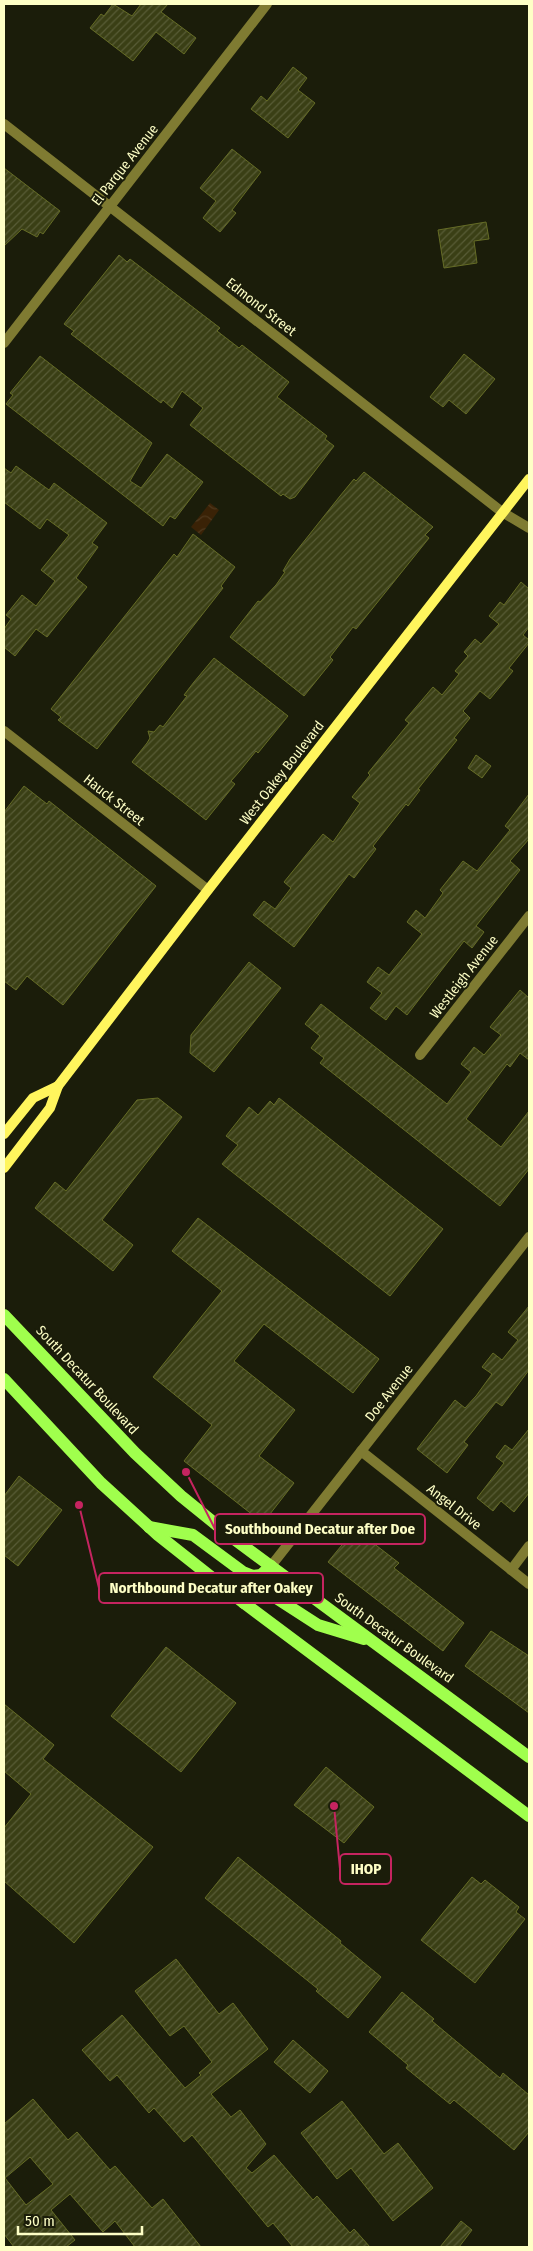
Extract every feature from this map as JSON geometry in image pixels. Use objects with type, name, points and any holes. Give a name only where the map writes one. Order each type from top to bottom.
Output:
[{"type":"main road","name":"West Oakey Boulevard","points":[[4,1168],[50,1108],[58,1086],[208,890],[529,479]]},
{"type":"main road","name":"West Oakey Boulevard","points":[[4,1134],[33,1098],[58,1086]]},
{"type":"main road","name":"South Decatur Boulevard","points":[[4,1316],[160,1477],[207,1518],[529,1757]]},
{"type":"main road","points":[[4,1379],[78,1459],[149,1527],[244,1603],[529,1816]]},
{"type":"main road","points":[[149,1527],[193,1535],[243,1572],[253,1576],[261,1575],[271,1566]]},
{"type":"main road","points":[[244,1603],[253,1595],[261,1592],[270,1594],[283,1600],[318,1625],[374,1642]]},
{"type":"street","name":"El Parque Avenue","points":[[4,343],[267,4]]},
{"type":"street","name":"Edmond Street","points":[[4,124],[502,512],[529,528]]},
{"type":"street","name":"Hauck Street","points":[[4,731],[208,890]]},
{"type":"street","name":"Westleigh Avenue","points":[[420,1055],[529,916]]},
{"type":"street","name":"Doe Avenue","points":[[271,1566],[529,1237]]},
{"type":"street","name":"Angel Drive","points":[[361,1451],[529,1584]]},
{"type":"street","points":[[511,1570],[529,1546]]},
{"type":"water","points":[[210,503],[219,510],[201,535],[191,527]]},
{"type":"building","points":[[113,4],[132,16],[141,4],[168,4],[161,12],[196,38],[184,54],[156,32],[133,61],[90,28],[101,14],[104,16]]},
{"type":"building","points":[[293,67],[307,78],[298,90],[315,103],[288,138],[251,109],[261,96],[267,101]]},
{"type":"building","points":[[232,149],[261,172],[232,210],[236,213],[220,232],[203,218],[216,201],[200,188]]},
{"type":"building","points":[[4,168],[60,211],[43,234],[40,232],[37,237],[22,229],[4,246]]},
{"type":"building","points":[[486,222],[489,239],[474,241],[477,263],[444,268],[438,230]]},
{"type":"building","points":[[119,255],[127,262],[130,259],[220,328],[217,331],[239,348],[242,345],[289,382],[277,397],[327,436],[325,439],[334,446],[295,497],[290,499],[283,494],[281,496],[190,425],[203,408],[182,391],[172,408],[163,400],[161,403],[71,334],[74,331],[64,324]]},
{"type":"building","points":[[464,354],[495,379],[466,414],[449,400],[443,407],[430,397]]},
{"type":"building","points":[[40,356],[152,443],[130,481],[141,488],[167,454],[203,482],[175,519],[170,516],[163,526],[6,404],[13,395],[10,393]]},
{"type":"building","points":[[16,466],[49,490],[54,483],[107,523],[92,543],[98,547],[76,578],[87,587],[47,637],[36,629],[15,656],[4,647],[4,629],[11,619],[6,615],[22,595],[36,606],[55,581],[41,570],[69,535],[47,519],[40,529],[4,502],[4,468],[11,473]]},
{"type":"building","points":[[364,472],[433,527],[425,535],[429,538],[356,629],[353,627],[330,657],[333,660],[304,696],[230,637],[258,601],[260,602],[276,585],[285,572],[283,571],[290,559],[340,496],[354,479],[356,481]]},
{"type":"building","points":[[193,534],[235,567],[221,586],[223,588],[97,749],[58,720],[61,717],[51,709],[174,554],[177,557]]},
{"type":"building","points":[[521,582],[529,589],[529,627],[523,635],[529,640],[529,643],[509,668],[513,671],[490,699],[480,691],[463,711],[470,718],[454,738],[457,740],[418,789],[420,790],[408,806],[406,804],[373,846],[376,849],[354,878],[349,874],[294,947],[253,915],[264,901],[275,909],[291,888],[284,882],[323,834],[333,842],[360,803],[352,797],[370,775],[368,773],[409,723],[405,720],[433,687],[442,695],[459,674],[455,671],[468,656],[464,652],[475,639],[481,644],[499,624],[489,616],[500,602],[504,605]]},
{"type":"building","points":[[214,658],[288,716],[258,753],[256,751],[231,781],[235,784],[206,820],[132,762],[150,738],[148,731],[154,732],[160,725],[163,727],[187,696],[184,695]]},
{"type":"building","points":[[476,755],[491,766],[482,778],[468,768]]},
{"type":"building","points":[[24,786],[47,804],[49,801],[156,886],[63,1005],[27,976],[16,990],[4,981],[4,812]]},
{"type":"building","points":[[529,794],[529,839],[510,861],[520,870],[476,926],[484,932],[472,948],[464,941],[407,1015],[396,1006],[386,1020],[370,1008],[382,993],[367,982],[378,967],[389,975],[422,934],[407,922],[416,910],[425,918],[443,893],[440,890],[463,861],[477,871],[510,830],[505,826]]},
{"type":"building","points":[[249,962],[281,988],[214,1072],[190,1053],[191,1035]]},
{"type":"building","points":[[520,990],[529,998],[529,1060],[520,1053],[510,1067],[507,1064],[466,1119],[501,1147],[529,1111],[529,1169],[500,1206],[320,1063],[324,1058],[311,1048],[320,1036],[305,1024],[321,1004],[447,1104],[471,1072],[461,1064],[474,1047],[484,1055],[501,1035],[490,1027]]},
{"type":"building","points":[[158,1098],[182,1117],[102,1220],[133,1245],[113,1271],[35,1208],[55,1182],[66,1191],[137,1100]]},
{"type":"building","points":[[279,1098],[443,1229],[390,1296],[222,1164],[238,1145],[226,1136],[249,1107],[258,1115],[270,1101],[274,1105]]},
{"type":"building","points":[[198,1218],[379,1359],[353,1393],[264,1324],[234,1361],[295,1410],[259,1456],[294,1483],[263,1523],[184,1461],[212,1425],[153,1377],[222,1291],[172,1251]]},
{"type":"building","points":[[529,1306],[529,1370],[502,1406],[496,1402],[464,1442],[468,1445],[447,1473],[417,1449],[455,1400],[465,1408],[476,1396],[492,1374],[482,1367],[493,1353],[502,1360],[518,1340],[508,1332]]},
{"type":"building","points":[[529,1429],[529,1493],[514,1512],[501,1501],[493,1511],[477,1498],[504,1463],[496,1457],[505,1445],[512,1450]]},
{"type":"building","points":[[19,1476],[62,1510],[18,1566],[4,1555],[4,1496]]},
{"type":"building","points":[[355,1529],[399,1563],[394,1568],[464,1623],[443,1651],[328,1562]]},
{"type":"building","points":[[491,1631],[529,1656],[529,1713],[465,1666]]},
{"type":"building","points":[[166,1647],[236,1703],[181,1772],[111,1716]]},
{"type":"building","points":[[4,1704],[54,1745],[43,1759],[153,1847],[74,1943],[4,1881],[4,1828],[31,1794],[4,1771]]},
{"type":"building","points":[[326,1767],[374,1807],[344,1843],[294,1805]]},
{"type":"building","points":[[238,1857],[341,1941],[340,1943],[381,1977],[348,2018],[316,1991],[318,1989],[205,1898]]},
{"type":"building","points":[[472,1877],[481,1884],[485,1880],[519,1907],[516,1912],[525,1919],[475,1983],[421,1940]]},
{"type":"building","points":[[176,1959],[219,2014],[233,2003],[268,2049],[211,2094],[231,2117],[240,2110],[266,2144],[246,2168],[252,2173],[274,2155],[313,2200],[317,2196],[350,2233],[354,2229],[370,2247],[293,2247],[273,2223],[268,2227],[192,2135],[184,2142],[154,2108],[149,2113],[117,2075],[110,2081],[82,2050],[122,2015],[185,2088],[201,2075],[199,2073],[212,2062],[184,2026],[170,2036],[135,1991]]},
{"type":"building","points":[[402,1992],[434,2019],[432,2021],[500,2078],[503,2073],[529,2095],[529,2132],[514,2150],[454,2100],[450,2104],[406,2068],[408,2065],[369,2032]]},
{"type":"building","points":[[293,2040],[328,2071],[310,2093],[274,2062]]},
{"type":"building","points":[[33,2099],[68,2140],[77,2132],[110,2170],[115,2166],[152,2208],[163,2199],[201,2247],[135,2247],[115,2221],[103,2232],[70,2194],[51,2210],[75,2240],[66,2247],[14,2247],[4,2234],[4,2124]],"holes":[[[30,2157],[53,2184],[26,2205],[5,2178]]]},
{"type":"building","points":[[342,2101],[384,2154],[398,2143],[433,2188],[393,2221],[351,2168],[337,2179],[301,2133]]},
{"type":"building","points":[[461,2221],[472,2230],[459,2247],[440,2247]]},
{"type":"place","name":"Southbound Decatur after Doe","points":[[186,1472]]},
{"type":"place","name":"Northbound Decatur after Oakey","points":[[79,1505]]},
{"type":"place","name":"IHOP","points":[[334,1806]]}]
